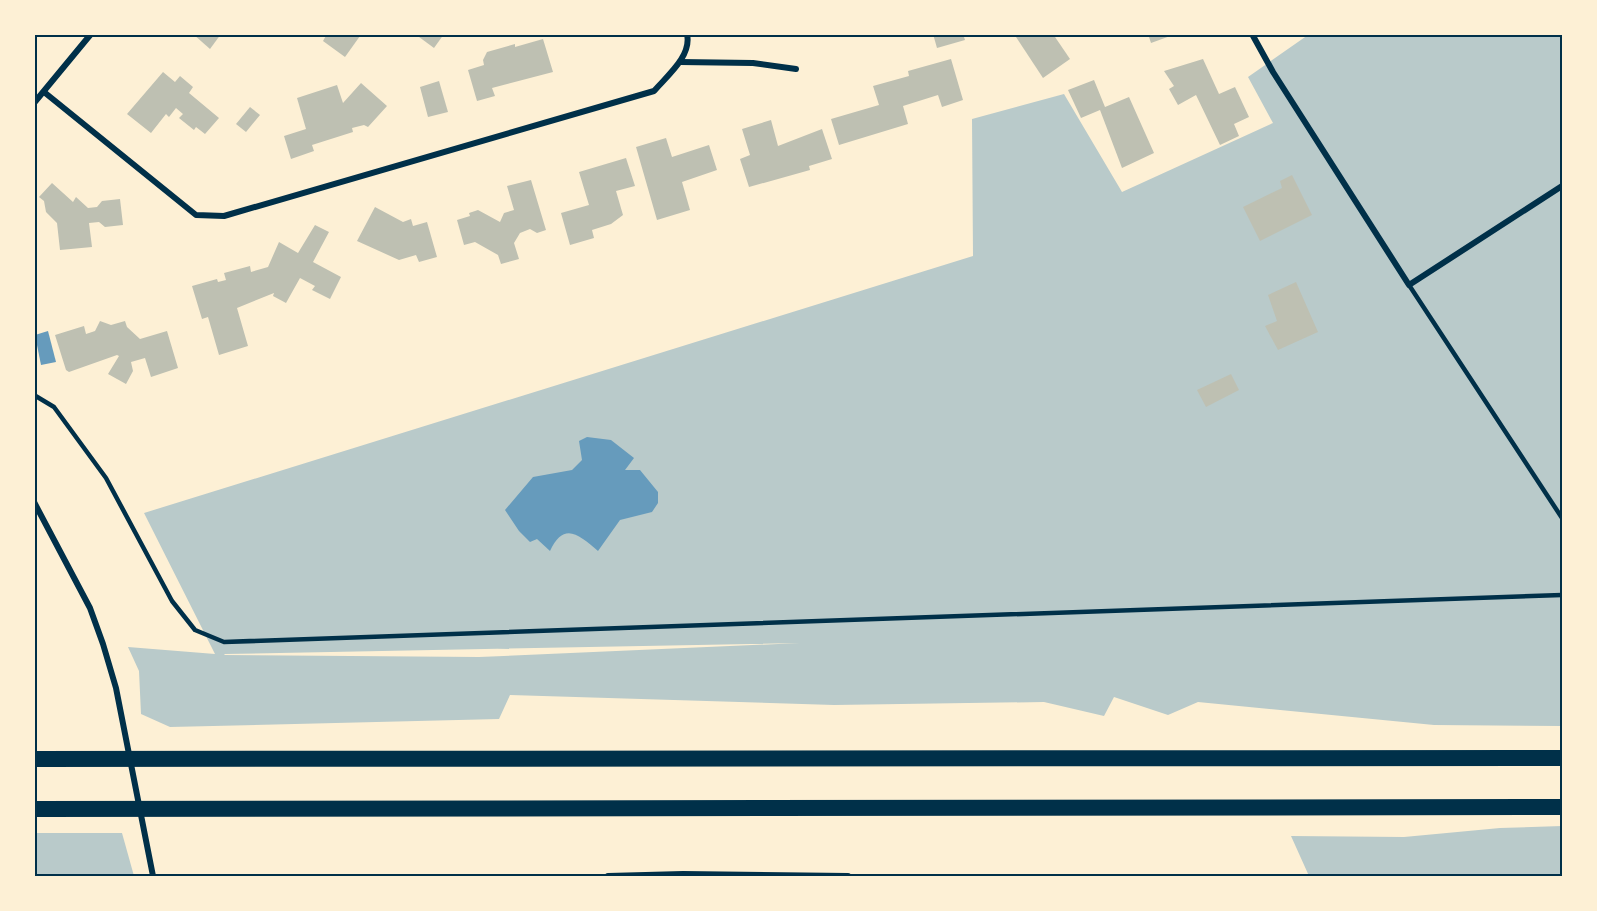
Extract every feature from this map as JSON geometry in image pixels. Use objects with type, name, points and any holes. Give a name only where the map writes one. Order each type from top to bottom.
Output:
[{"type":"highway","points":[[34,759],[1563,758]]},
{"type":"highway","points":[[34,809],[1563,807]]},
{"type":"street","points":[[34,103],[91,34]]},
{"type":"street","points":[[44,92],[196,214],[224,216],[654,91],[680,62],[688,41],[687,34]]},
{"type":"street","points":[[1252,34],[1272,72],[1409,285],[1563,186]]},
{"type":"street","points":[[680,62],[753,63],[796,69]]},
{"type":"street","points":[[34,502],[90,608],[116,688],[152,875]]},
{"type":"street","points":[[608,876],[848,876]]},
{"type":"lane","points":[[1409,285],[1563,518]]},
{"type":"lane","points":[[34,395],[54,407],[106,478],[172,601],[195,630],[224,642],[1563,595]]},
{"type":"shaded area","points":[[1308,35],[1562,35],[1562,726],[1434,725],[1198,702],[1168,715],[1114,697],[1104,716],[1044,702],[834,705],[510,695],[499,719],[170,727],[141,714],[139,671],[128,647],[215,654],[144,513],[973,256],[972,119],[1064,94],[1122,192],[1273,123],[1248,77]],"holes":[[[800,643],[479,657],[224,655]]]},
{"type":"shaded area","points":[[1562,826],[1562,876],[1309,876],[1291,836],[1404,837],[1500,828]]},
{"type":"shaded area","points":[[35,833],[122,833],[134,876],[35,875]]},
{"type":"water","points":[[48,331],[56,362],[41,365],[35,335]]},
{"type":"water","points":[[587,437],[611,440],[634,458],[625,470],[640,470],[658,492],[658,503],[652,512],[620,520],[598,551],[578,536],[566,534],[555,542],[550,551],[537,539],[530,542],[519,531],[505,510],[533,477],[572,470],[582,460],[579,441]]},
{"type":"building","points":[[193,34],[221,34],[210,49]]},
{"type":"building","points":[[327,34],[358,34],[360,36],[345,57],[323,41]]},
{"type":"building","points":[[415,34],[444,34],[434,48]]},
{"type":"building","points":[[933,34],[963,34],[965,40],[937,48]]},
{"type":"building","points":[[1014,34],[1053,34],[1070,59],[1043,78]]},
{"type":"building","points":[[1148,34],[1173,34],[1173,35],[1151,43]]},
{"type":"building","points":[[543,39],[553,72],[492,88],[495,96],[477,101],[468,70],[484,65],[483,60],[487,52]]},
{"type":"building","points":[[951,59],[963,100],[942,107],[938,95],[903,106],[908,124],[839,145],[831,119],[879,105],[873,86],[909,76],[908,71]]},
{"type":"building","points":[[1203,59],[1219,94],[1235,87],[1249,117],[1234,124],[1239,136],[1220,145],[1196,95],[1178,105],[1169,89],[1174,86],[1164,71]]},
{"type":"building","points":[[163,72],[175,82],[180,76],[193,87],[189,93],[219,118],[205,134],[196,127],[194,130],[179,118],[183,114],[176,108],[169,117],[166,114],[151,133],[127,114]]},
{"type":"building","points":[[1094,80],[1105,107],[1129,97],[1154,153],[1122,168],[1100,110],[1081,118],[1068,90]]},
{"type":"building","points":[[439,81],[448,112],[428,117],[420,87]]},
{"type":"building","points":[[361,83],[387,106],[368,127],[364,125],[352,128],[353,132],[312,145],[314,151],[291,159],[284,136],[306,129],[297,98],[337,85],[343,103]]},
{"type":"building","points":[[250,107],[260,115],[246,132],[236,124]]},
{"type":"building","points":[[771,120],[778,146],[822,129],[832,159],[809,166],[810,170],[749,187],[740,159],[750,155],[742,129]]},
{"type":"building","points":[[666,138],[672,157],[709,145],[717,170],[682,182],[690,210],[657,220],[636,147]]},
{"type":"building","points":[[626,158],[635,186],[616,191],[623,215],[611,224],[592,230],[594,238],[570,245],[561,213],[589,205],[579,172]]},
{"type":"building","points":[[1292,175],[1312,215],[1260,241],[1243,207],[1282,188],[1280,181]]},
{"type":"building","points":[[531,180],[546,230],[537,233],[530,229],[520,233],[514,243],[519,259],[501,264],[498,255],[475,242],[464,245],[457,220],[470,216],[469,213],[478,210],[500,222],[504,213],[514,210],[507,186]]},
{"type":"building","points":[[52,183],[73,202],[76,197],[88,208],[97,207],[102,201],[120,199],[123,225],[105,227],[99,222],[89,223],[92,247],[60,250],[57,223],[46,212],[44,201],[39,197]]},
{"type":"building","points":[[375,207],[403,222],[411,219],[413,226],[427,222],[437,257],[419,262],[416,255],[399,260],[357,241]]},
{"type":"building","points":[[315,225],[329,232],[313,262],[341,277],[330,299],[312,290],[315,286],[300,278],[286,303],[273,296],[274,293],[237,308],[248,346],[219,355],[208,317],[202,319],[192,286],[217,279],[218,282],[226,280],[224,273],[250,266],[251,272],[268,267],[279,242],[298,253]]},
{"type":"building","points":[[1296,282],[1318,332],[1278,350],[1265,326],[1277,321],[1268,295]]},
{"type":"building","points":[[100,321],[111,325],[125,321],[127,327],[140,339],[167,331],[178,368],[151,377],[145,358],[131,362],[133,371],[126,384],[108,374],[119,356],[117,355],[69,372],[66,370],[55,335],[84,326],[86,334],[95,331]]},
{"type":"building","points":[[1231,374],[1239,390],[1206,407],[1197,390]]}]
